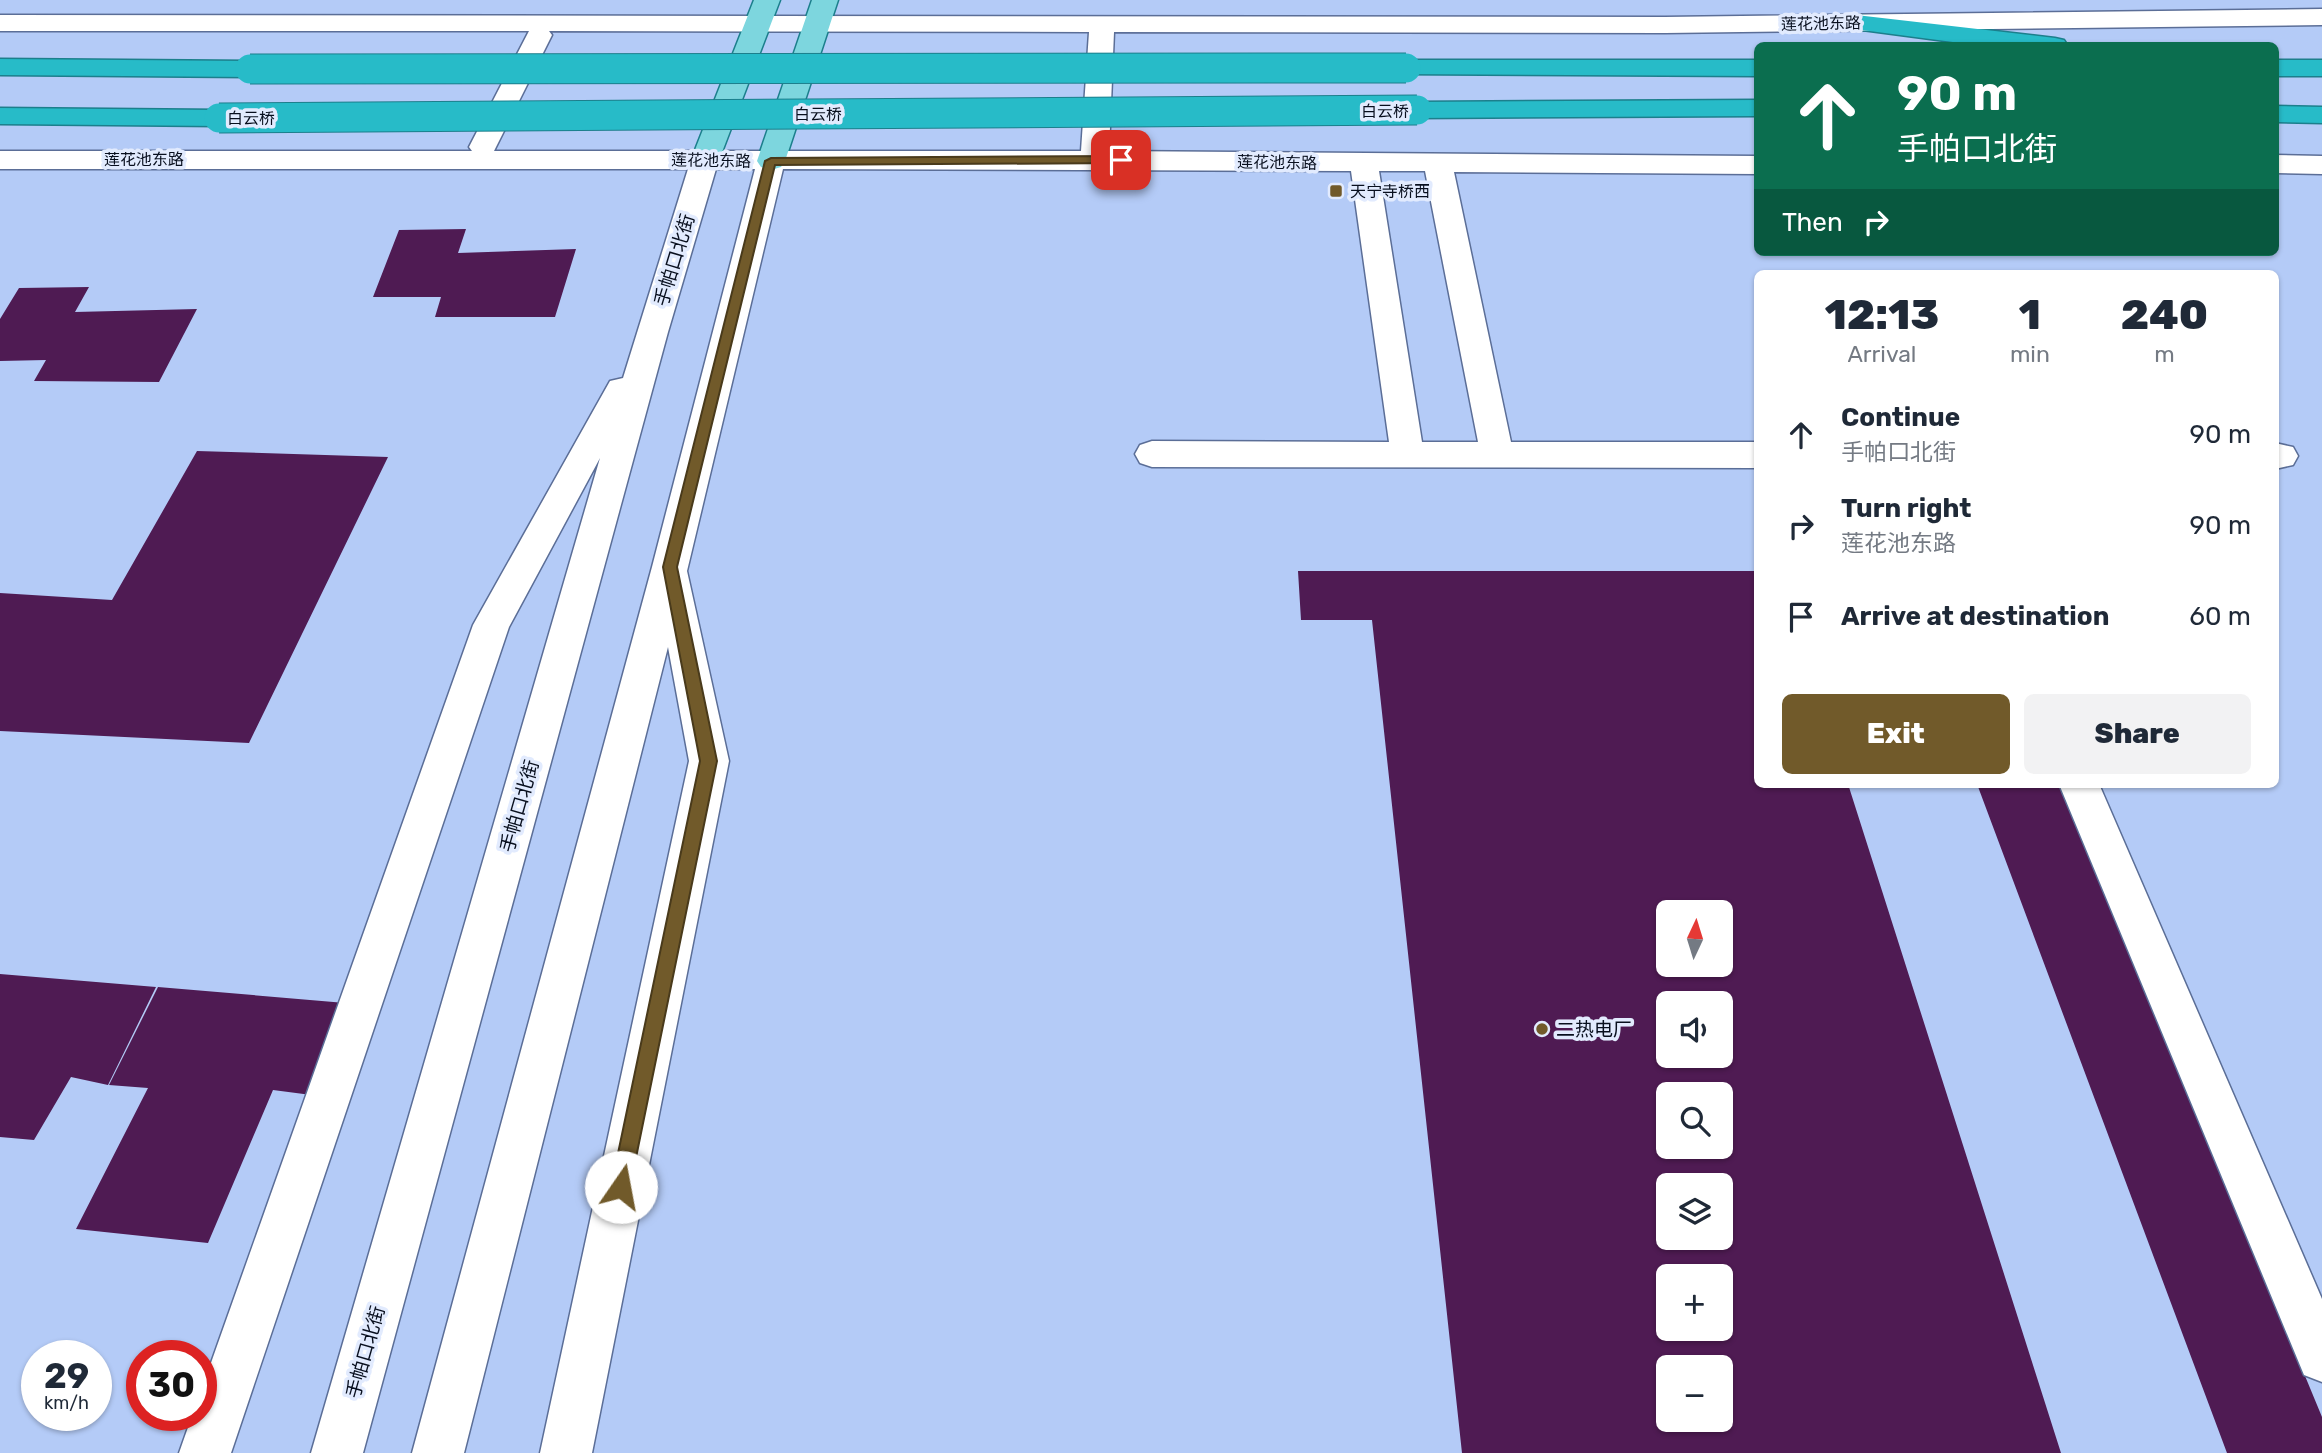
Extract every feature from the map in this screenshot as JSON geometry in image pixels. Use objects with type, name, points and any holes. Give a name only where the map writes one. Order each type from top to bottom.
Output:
[{"type":"highway","points":[[1856,23],[2020,42]]},
{"type":"highway","points":[[0,66],[1754,68]]},
{"type":"highway","points":[[2279,68],[2322,68]]},
{"type":"highway","name":"白云桥","points":[[0,116],[219,118],[1754,108]]},
{"type":"highway","points":[[2281,115],[2322,115]]},
{"type":"main road","points":[[705,160],[761,11]]},
{"type":"main road","points":[[771,161],[820,12]]},
{"type":"street","name":"莲花池东路","points":[[761,11],[1102,23],[1856,23],[1949,10],[2322,17]]},
{"type":"street","points":[[0,23],[544,26],[761,11]]},
{"type":"street","points":[[1094,160],[1102,23]]},
{"type":"street","points":[[478,159],[544,26]]},
{"type":"street","name":"莲花池东路","points":[[0,160],[1094,160],[1754,165]]},
{"type":"street","name":"手帕口北街","points":[[337,1453],[652,332],[705,160]]},
{"type":"street","points":[[438,1453],[670,567],[771,161]]},
{"type":"street","points":[[1364,163],[1407,454]]},
{"type":"street","points":[[1438,164],[1497,454]]},
{"type":"street","points":[[2279,164],[2322,165]]},
{"type":"street","points":[[205,1453],[491,625],[652,332]]},
{"type":"street","points":[[1152,454],[1754,455]]},
{"type":"street","points":[[566,1453],[709,761],[670,567]]},
{"type":"street","points":[[2082,788],[2322,1357]]},
{"type":"building","points":[[466,229],[458,253],[576,249],[555,317],[435,317],[441,297],[373,297],[399,230]]},
{"type":"building","points":[[89,287],[75,312],[197,309],[159,382],[34,381],[46,360],[0,361],[0,319],[19,288]]},
{"type":"building","points":[[197,451],[388,457],[249,743],[0,731],[0,593],[112,600]]},
{"type":"building","name":"二热电厂","points":[[1298,571],[1754,571],[1754,788],[1849,788],[2061,1453],[1462,1453],[1372,620],[1301,620]]},
{"type":"building","points":[[1978,788],[2062,788],[2322,1417],[2322,1453],[2227,1453]]},
{"type":"building","points":[[0,974],[156,987],[108,1085],[71,1077],[34,1140],[0,1137]]},
{"type":"building","points":[[158,987],[357,1004],[319,1096],[273,1090],[208,1243],[76,1229],[148,1088],[109,1085]]},
{"type":"place","name":"天宁寺桥西","points":[[1336,191]]},
{"type":"place","name":"二热电厂","points":[[1542,1029]]},
{"type":"route","points":[[621,1187],[709,761],[670,567],[771,161],[1121,160]]}]
